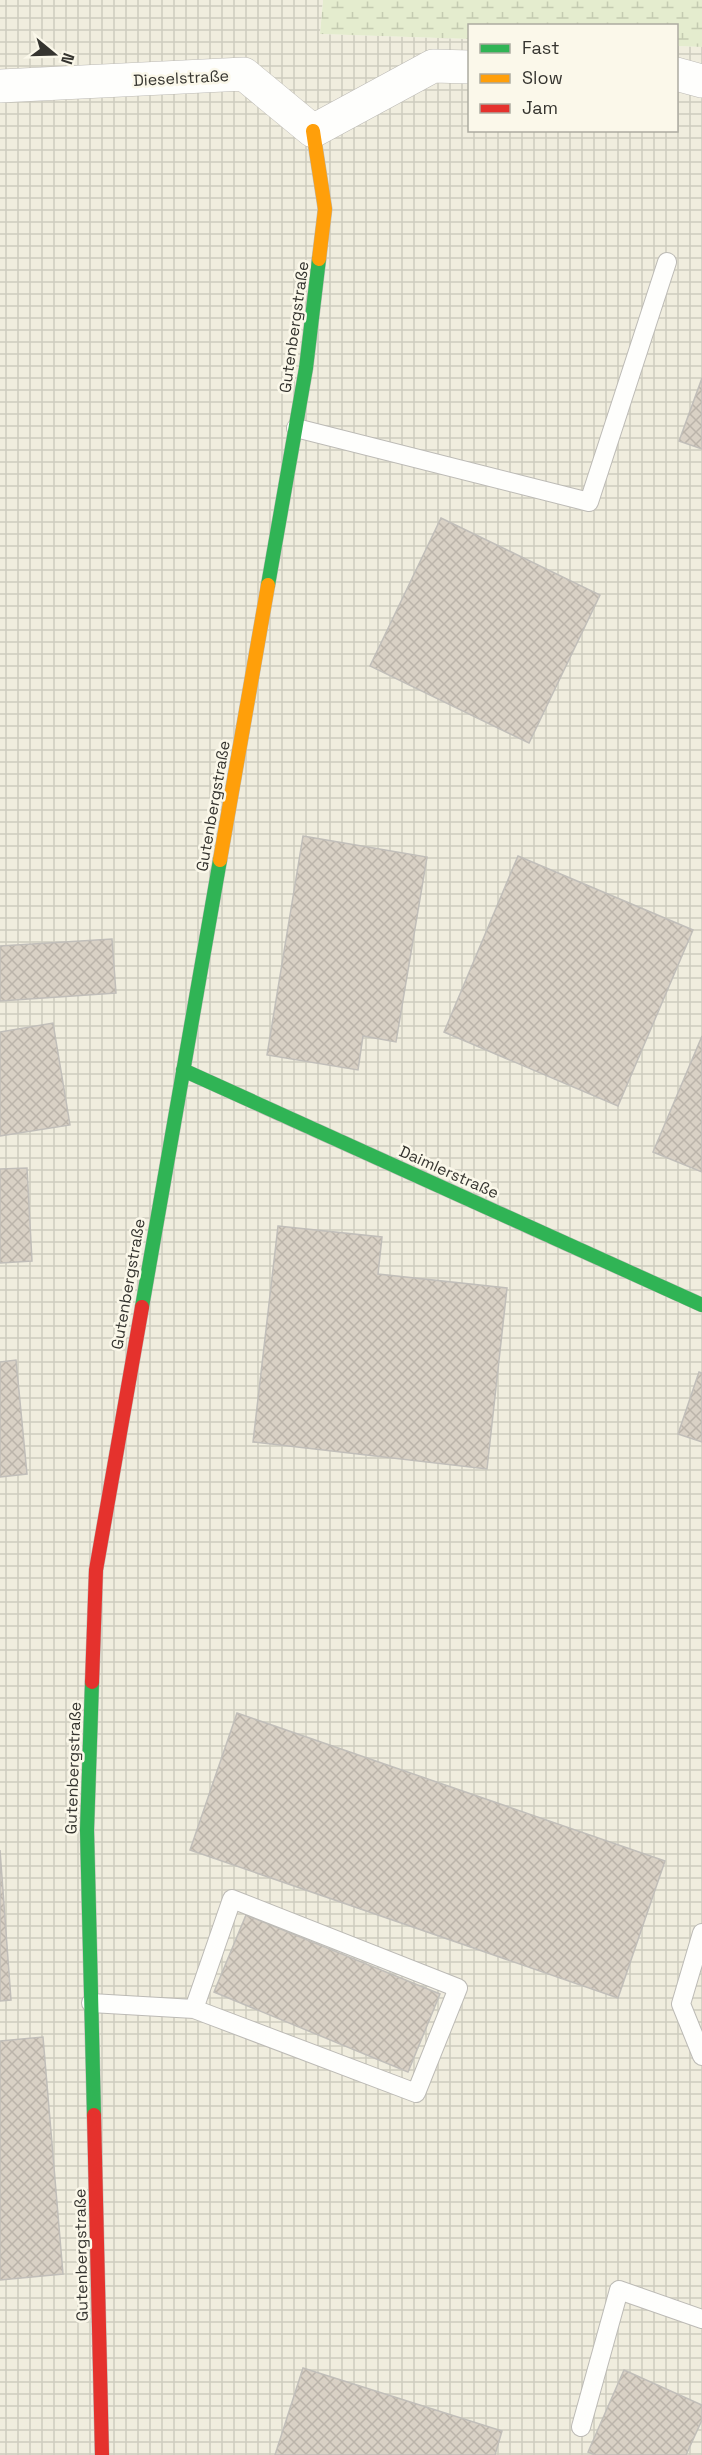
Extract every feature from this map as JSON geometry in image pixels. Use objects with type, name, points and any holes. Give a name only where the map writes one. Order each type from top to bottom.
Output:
[{"type":"street","points":[[313,131],[433,66],[468,67]]},
{"type":"street","name":"Dieselstraße","points":[[0,86],[244,74],[313,131]]},
{"type":"street","points":[[678,75],[702,81]]},
{"type":"street","name":"Gutenbergstraße","points":[[102,2455],[87,1830],[96,1570],[306,368],[326,209],[313,131]]},
{"type":"street","name":"Daimlerstraße","points":[[183,1070],[702,1305]]},
{"type":"lane","points":[[296,428],[589,502],[667,262]]},
{"type":"lane","points":[[91,2003],[194,2009],[416,2093],[458,1988],[232,1899],[194,2009]]},
{"type":"lane","points":[[702,1933],[681,2004],[702,2056]]},
{"type":"lane","points":[[581,2427],[619,2290],[702,2319]]},
{"type":"shaded area","points":[[0,0],[323,0],[320,34],[468,39],[468,132],[678,132],[678,46],[702,47],[702,2455],[0,2455]]},
{"type":"green space","points":[[323,0],[702,0],[702,47],[678,46],[678,24],[468,24],[468,39],[320,34]]},
{"type":"building","points":[[702,378],[702,449],[679,441]]},
{"type":"building","points":[[441,518],[600,595],[529,743],[370,666]]},
{"type":"building","points":[[303,836],[427,857],[396,1042],[363,1036],[358,1070],[267,1055]]},
{"type":"building","points":[[518,856],[693,930],[618,1106],[444,1032]]},
{"type":"building","points":[[112,939],[116,993],[0,1001],[0,946]]},
{"type":"building","points":[[53,1023],[70,1125],[0,1136],[0,1032]]},
{"type":"building","points":[[702,1036],[702,1172],[653,1152]]},
{"type":"building","points":[[27,1168],[32,1261],[0,1263],[0,1169]]},
{"type":"building","points":[[278,1226],[382,1237],[378,1274],[507,1288],[487,1469],[253,1442]]},
{"type":"building","points":[[16,1360],[27,1474],[0,1477],[0,1362]]},
{"type":"building","points":[[699,1372],[702,1373],[702,1442],[678,1434]]},
{"type":"building","points":[[237,1713],[665,1861],[618,1998],[190,1850]]},
{"type":"building","points":[[0,1850],[11,2000],[0,2001]]},
{"type":"building","points":[[246,1915],[440,1994],[408,2072],[214,1992]]},
{"type":"building","points":[[43,2037],[63,2274],[0,2280],[0,2041]]},
{"type":"building","points":[[303,2368],[502,2431],[495,2455],[275,2455]]},
{"type":"building","points":[[624,2370],[702,2405],[702,2420],[686,2455],[595,2455],[588,2452]]},
{"type":"traffic: fast","points":[[268,585],[306,368],[319,259]]},
{"type":"traffic: fast","points":[[142,1307],[220,860]]},
{"type":"traffic: fast","points":[[183,1070],[702,1305]]},
{"type":"traffic: fast","points":[[92,1682],[87,1830],[94,2115]]},
{"type":"traffic: slow","points":[[313,131],[325,209],[319,259]]},
{"type":"traffic: slow","points":[[220,860],[268,585]]},
{"type":"traffic: jam","points":[[92,1682],[96,1570],[142,1307]]},
{"type":"traffic: jam","points":[[94,2115],[102,2455]]}]
